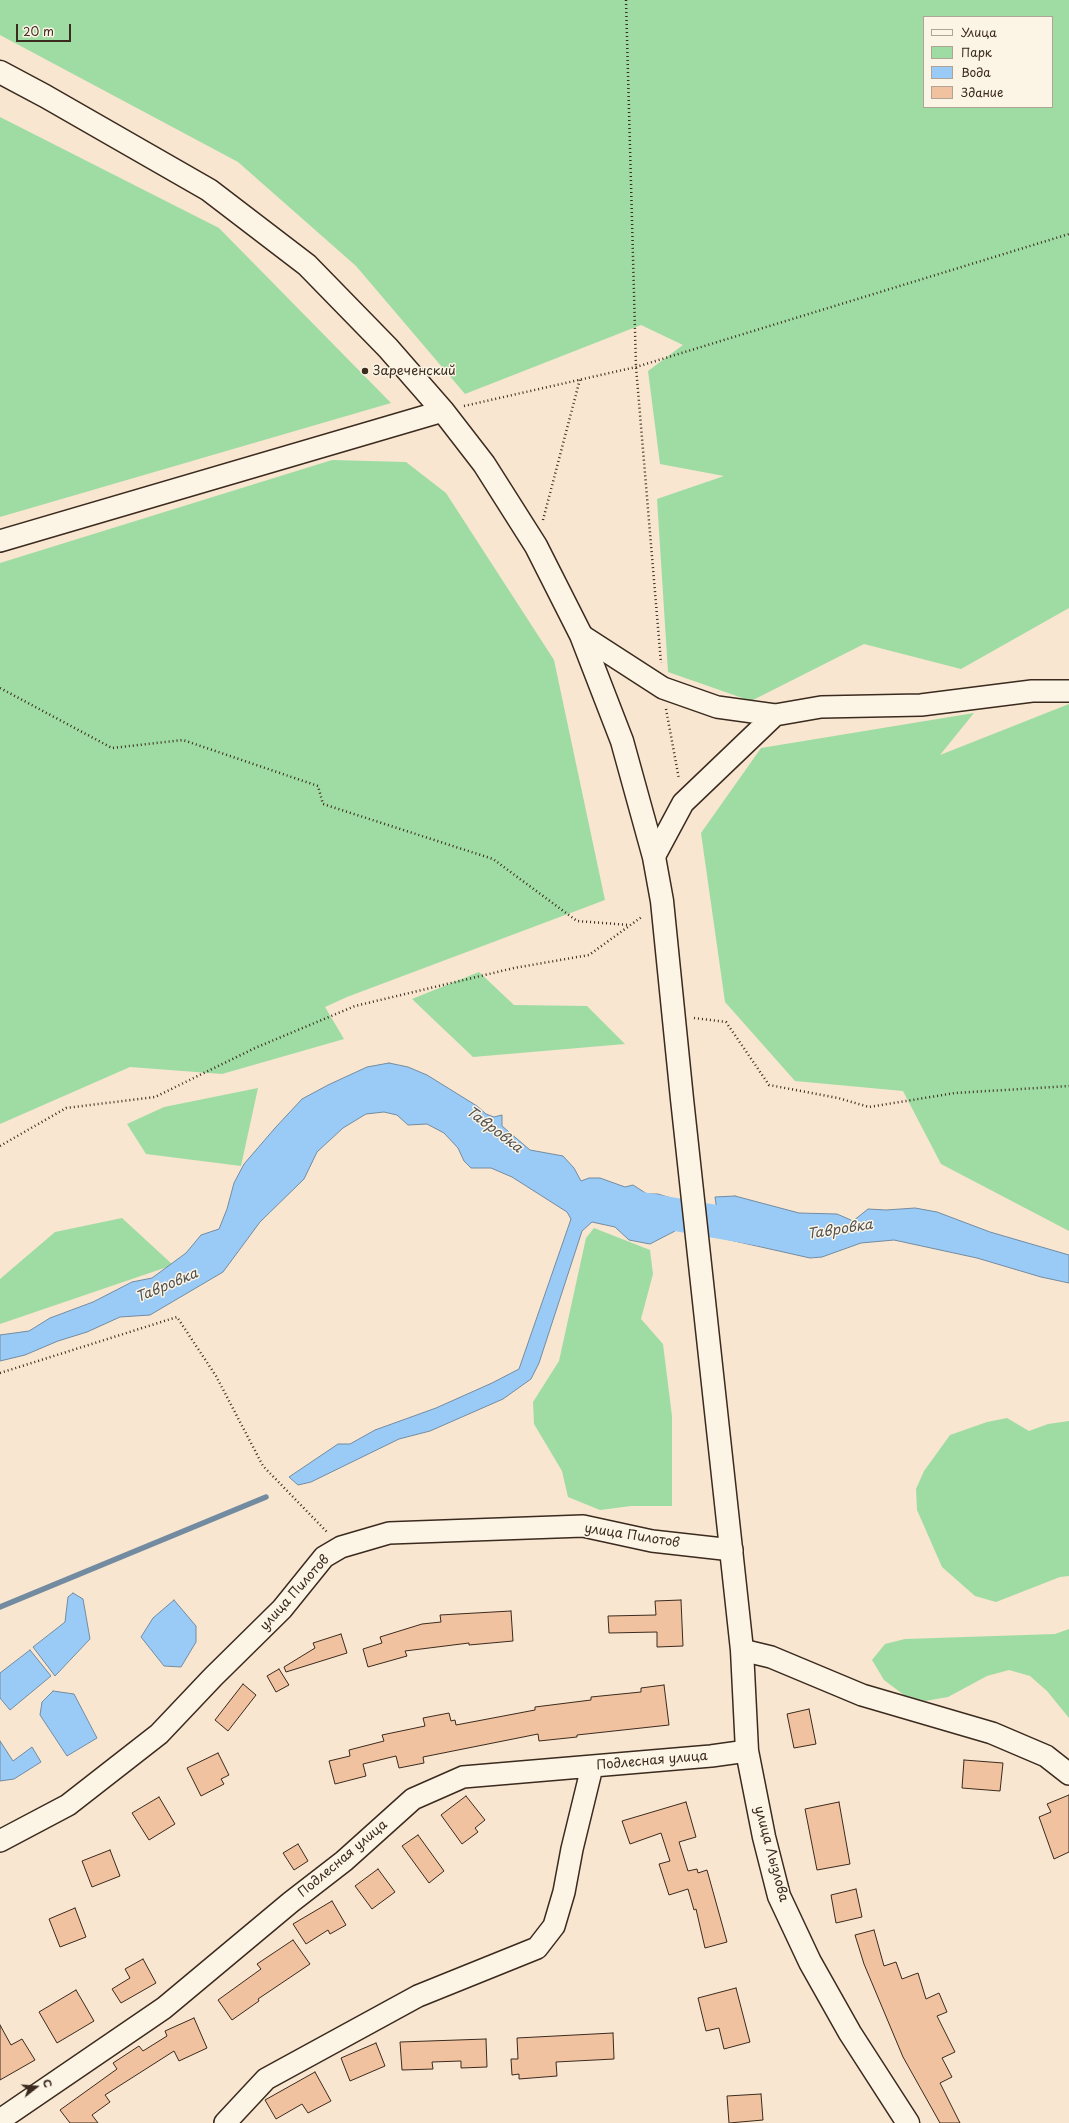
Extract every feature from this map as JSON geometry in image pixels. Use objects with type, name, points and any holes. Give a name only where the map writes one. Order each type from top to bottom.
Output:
[{"type":"street","name":"улица Лызлова","points":[[0,72],[45,96],[209,190],[307,265],[388,348],[443,411],[484,464],[536,546],[581,635],[622,741],[654,858],[662,901],[682,1099],[732,1550],[742,1650],[747,1751],[764,1837],[779,1896],[810,1962],[850,2033],[908,2123]]},
{"type":"street","points":[[0,540],[443,411]]},
{"type":"street","points":[[581,635],[663,688],[717,707],[775,715],[821,707],[921,705],[1032,691],[1069,690]]},
{"type":"street","points":[[654,858],[683,803],[775,715]]},
{"type":"street","name":"улица Пилотов","points":[[0,1841],[68,1805],[159,1734],[213,1677],[282,1609],[324,1557],[341,1547],[389,1532],[583,1526],[652,1540],[732,1550]]},
{"type":"street","points":[[742,1650],[771,1657],[862,1695],[992,1733],[1046,1756],[1069,1774]]},
{"type":"street","name":"Подлесная улица","points":[[0,2120],[164,2008],[291,1902],[344,1861],[413,1799],[463,1777],[592,1767],[711,1756],[747,1751]]},
{"type":"street","points":[[225,2123],[266,2079],[418,1996],[537,1948],[554,1926],[556,1920],[564,1892],[572,1849],[592,1767]]},
{"type":"path","points":[[626,0],[636,367],[663,688],[683,803]]},
{"type":"path","points":[[443,411],[636,367],[1069,234]]},
{"type":"path","points":[[536,546],[580,379]]},
{"type":"path","points":[[0,688],[112,748],[183,740],[318,786],[323,804],[493,859],[577,921],[630,925]]},
{"type":"path","points":[[0,1146],[66,1108],[156,1097],[255,1048],[355,1006],[514,968],[589,955],[662,901]]},
{"type":"path","points":[[674,1015],[726,1022],[769,1085],[838,1098],[869,1107],[955,1093],[1069,1086]]},
{"type":"path","points":[[0,1373],[177,1317],[216,1376],[263,1466],[341,1547]]},
{"type":"green space","points":[[0,0],[1069,0],[1069,608],[961,669],[864,644],[751,701],[668,672],[657,499],[724,476],[660,464],[648,371],[683,345],[641,325],[465,394],[356,266],[238,162],[0,35]]},
{"type":"green space","points":[[0,117],[219,228],[391,403],[0,517]]},
{"type":"green space","points":[[332,460],[406,462],[446,493],[554,660],[605,900],[347,997],[325,1007],[344,1039],[222,1074],[130,1067],[0,1124],[0,563]]},
{"type":"green space","points":[[1069,704],[1069,1231],[941,1164],[903,1091],[795,1081],[725,1002],[701,833],[761,748],[974,713],[940,755]]},
{"type":"green space","points":[[479,972],[514,1005],[587,1006],[625,1044],[473,1057],[412,999]]},
{"type":"green space","points":[[258,1088],[241,1166],[146,1154],[127,1124],[164,1107]]},
{"type":"green space","points":[[122,1218],[173,1265],[0,1324],[0,1279],[55,1232]]},
{"type":"green space","points":[[594,1228],[650,1250],[653,1274],[641,1319],[663,1344],[672,1416],[672,1506],[631,1506],[600,1510],[568,1497],[562,1471],[534,1424],[533,1402],[559,1361],[586,1238]]},
{"type":"green space","points":[[1007,1418],[1029,1431],[1048,1424],[1069,1421],[1069,1576],[1060,1577],[996,1602],[975,1596],[942,1567],[917,1510],[916,1489],[924,1471],[950,1435],[987,1422]]},
{"type":"green space","points":[[1069,1629],[1069,1718],[1047,1691],[1030,1676],[1009,1670],[987,1676],[948,1697],[925,1701],[904,1695],[884,1680],[872,1660],[885,1644],[905,1639],[1055,1634]]},
{"type":"water","points":[[389,1063],[408,1067],[427,1075],[477,1106],[486,1114],[494,1117],[502,1115],[502,1126],[530,1150],[563,1156],[574,1168],[581,1181],[589,1178],[600,1178],[625,1187],[633,1185],[647,1194],[658,1194],[671,1198],[675,1231],[650,1244],[629,1240],[615,1227],[592,1222],[582,1231],[539,1363],[531,1379],[503,1399],[430,1431],[399,1439],[311,1482],[298,1485],[289,1477],[338,1444],[350,1444],[375,1430],[436,1408],[519,1369],[571,1219],[567,1212],[512,1177],[491,1168],[471,1168],[464,1161],[458,1148],[444,1133],[427,1124],[408,1125],[397,1115],[384,1112],[366,1114],[343,1128],[317,1152],[304,1179],[260,1222],[223,1272],[150,1315],[120,1317],[87,1332],[58,1341],[25,1355],[0,1361],[0,1335],[29,1331],[50,1318],[93,1302],[132,1282],[152,1278],[186,1253],[201,1235],[219,1229],[227,1209],[234,1183],[244,1164],[302,1099],[367,1067]]},
{"type":"water","points":[[735,1196],[799,1213],[837,1214],[853,1221],[868,1209],[886,1210],[915,1208],[937,1212],[990,1232],[1069,1255],[1069,1283],[1041,1277],[977,1258],[894,1240],[861,1243],[822,1257],[810,1258],[721,1238],[715,1197]]},
{"type":"water","points":[[73,1593],[83,1599],[90,1639],[55,1676],[33,1647],[65,1622],[68,1597]]},
{"type":"water","points":[[174,1600],[196,1626],[196,1642],[181,1667],[164,1666],[141,1637],[153,1618]]},
{"type":"water","points":[[30,1650],[51,1676],[10,1710],[0,1698],[0,1673]]},
{"type":"water","points":[[53,1691],[74,1694],[97,1738],[67,1756],[40,1715],[42,1702]]},
{"type":"water","points":[[0,1741],[13,1761],[32,1747],[41,1762],[14,1779],[0,1781]]},
{"type":"building","points":[[681,1600],[683,1646],[657,1647],[657,1632],[609,1633],[608,1616],[656,1615],[655,1601]]},
{"type":"building","points":[[511,1611],[513,1641],[469,1645],[469,1643],[405,1651],[407,1656],[368,1667],[363,1649],[382,1643],[380,1637],[422,1624],[441,1622],[440,1615]]},
{"type":"building","points":[[341,1634],[347,1653],[286,1672],[284,1667],[315,1648],[313,1643]]},
{"type":"building","points":[[279,1669],[289,1685],[276,1692],[267,1676]]},
{"type":"building","points":[[243,1684],[256,1695],[228,1731],[215,1720]]},
{"type":"building","points":[[664,1685],[669,1725],[577,1735],[577,1737],[539,1741],[538,1734],[423,1757],[424,1763],[399,1768],[396,1756],[363,1764],[366,1776],[335,1784],[329,1761],[350,1756],[349,1750],[384,1741],[382,1735],[425,1726],[423,1718],[449,1713],[451,1721],[455,1720],[456,1725],[535,1710],[535,1707],[591,1700],[591,1697],[641,1692],[641,1688]]},
{"type":"building","points":[[809,1709],[816,1744],[794,1748],[787,1714]]},
{"type":"building","points":[[218,1753],[229,1775],[221,1779],[224,1784],[201,1796],[187,1768]]},
{"type":"building","points":[[964,1760],[1003,1763],[1000,1791],[962,1788]]},
{"type":"building","points":[[1069,1795],[1069,1852],[1054,1859],[1039,1817],[1051,1812],[1047,1804]]},
{"type":"building","points":[[466,1796],[485,1820],[475,1828],[478,1832],[462,1844],[441,1815]]},
{"type":"building","points":[[159,1797],[175,1824],[149,1840],[132,1813]]},
{"type":"building","points":[[686,1802],[696,1837],[679,1842],[688,1871],[697,1869],[698,1873],[707,1870],[727,1942],[705,1948],[696,1909],[694,1910],[688,1889],[669,1895],[659,1864],[670,1861],[661,1833],[630,1844],[622,1821]]},
{"type":"building","points":[[839,1802],[850,1864],[817,1870],[805,1809]]},
{"type":"building","points":[[418,1835],[444,1871],[429,1883],[402,1846]]},
{"type":"building","points":[[298,1844],[308,1861],[294,1870],[283,1853]]},
{"type":"building","points":[[110,1850],[120,1876],[92,1887],[82,1861]]},
{"type":"building","points":[[378,1869],[395,1892],[372,1909],[355,1886]]},
{"type":"building","points":[[856,1889],[862,1917],[836,1923],[831,1895]]},
{"type":"building","points":[[332,1901],[346,1925],[330,1934],[328,1930],[306,1944],[293,1924]]},
{"type":"building","points":[[75,1908],[86,1937],[60,1947],[49,1919]]},
{"type":"building","points":[[874,1930],[884,1966],[896,1962],[902,1979],[918,1973],[926,1999],[939,1993],[947,2012],[937,2016],[955,2052],[942,2058],[952,2077],[940,2083],[960,2123],[940,2123],[903,2057],[864,1964],[855,1935]]},
{"type":"building","points":[[293,1940],[310,1964],[258,1999],[259,2001],[232,2020],[218,2000],[261,1969],[257,1964]]},
{"type":"building","points":[[143,1959],[156,1983],[121,2003],[112,1989],[130,1978],[125,1969]]},
{"type":"building","points":[[736,1988],[750,2042],[724,2049],[719,2028],[706,2031],[698,1998]]},
{"type":"building","points":[[76,1990],[94,2021],[57,2043],[39,2012]]},
{"type":"building","points":[[194,2018],[207,2048],[179,2061],[174,2051],[105,2095],[110,2102],[92,2115],[98,2123],[70,2123],[60,2110],[117,2069],[113,2063],[139,2046],[143,2051],[167,2036],[165,2031]]},
{"type":"building","points":[[0,2025],[11,2045],[22,2039],[35,2060],[0,2080]]},
{"type":"building","points":[[613,2033],[614,2059],[556,2062],[557,2076],[519,2079],[519,2074],[512,2075],[511,2059],[518,2059],[517,2038]]},
{"type":"building","points":[[486,2039],[487,2067],[461,2068],[461,2061],[432,2062],[433,2069],[402,2070],[400,2042]]},
{"type":"building","points":[[376,2043],[385,2066],[350,2081],[341,2058]]},
{"type":"building","points":[[315,2072],[331,2101],[308,2113],[302,2104],[276,2119],[265,2100]]},
{"type":"building","points":[[761,2094],[763,2120],[729,2123],[727,2096]]},
{"type":"waterway","name":"Тавровка","points":[[627,1206],[764,1230]]},
{"type":"waterway","points":[[0,1607],[266,1497]]},
{"type":"place","name":"Зареченский","points":[[365,371]]}]
